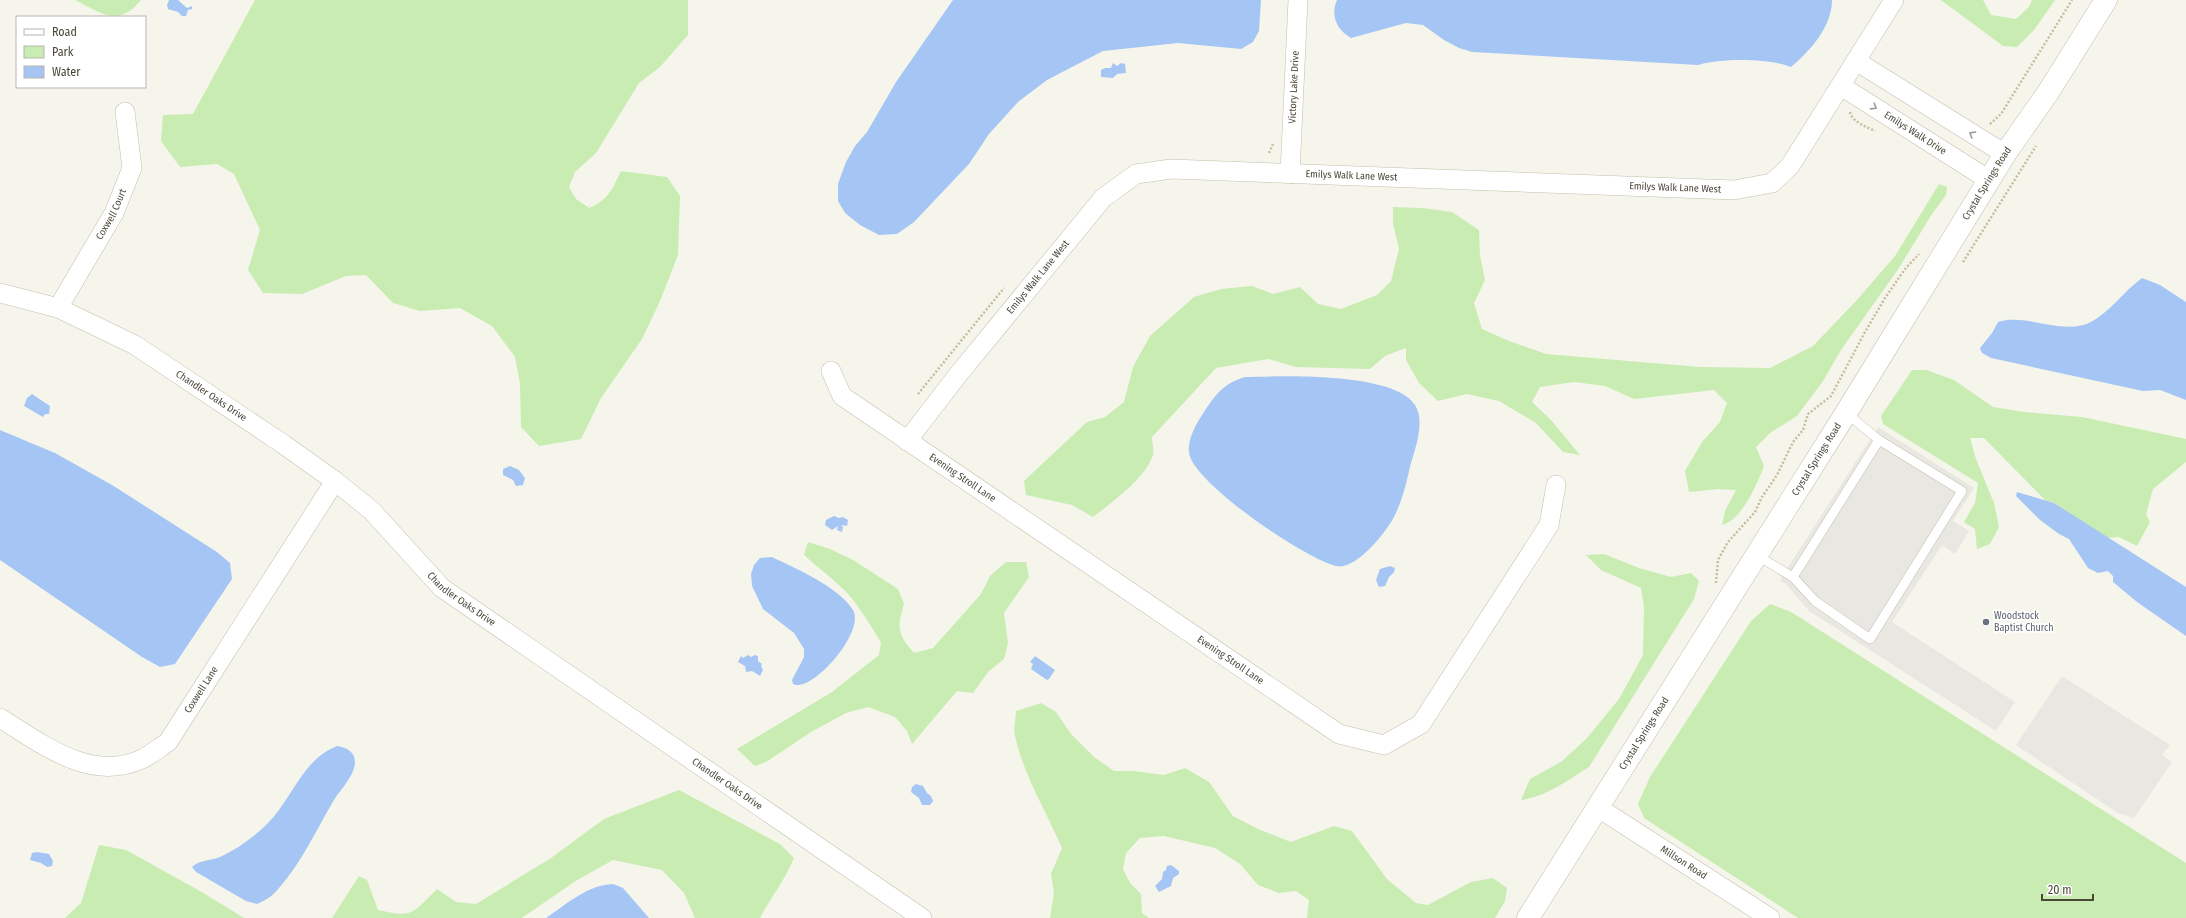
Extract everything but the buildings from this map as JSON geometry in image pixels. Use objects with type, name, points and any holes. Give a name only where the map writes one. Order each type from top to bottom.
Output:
[{"type":"street","name":"Victory Lake Drive","points":[[1290,174],[1298,0]]},
{"type":"street","name":"Emilys Walk Lane West","points":[[907,441],[957,376],[1103,198],[1136,174],[1171,169],[1734,190],[1772,182],[1790,166],[1894,0]]},
{"type":"street","name":"Crystal Springs Road","points":[[1528,918],[1846,413],[2005,154],[2049,90],[2106,0]]},
{"type":"street","points":[[1856,61],[2005,154]]},
{"type":"street","name":"Emilys Walk Drive","points":[[1841,86],[1989,180]]},
{"type":"street","name":"Coxwell Court","points":[[58,308],[114,213],[132,168],[125,112]]},
{"type":"street","name":"Chandler Oaks Drive","points":[[0,293],[58,308],[135,345],[335,481],[372,511],[415,561],[442,588],[922,918]]},
{"type":"street","name":"Evening Stroll Lane","points":[[831,371],[842,396],[1339,734],[1384,744],[1421,724],[1550,525],[1556,485]]},
{"type":"street","name":"Coxwell Lane","points":[[0,718],[50,749],[80,763],[117,766],[143,759],[168,742],[335,481]]},
{"type":"street","name":"Millson Road","points":[[1598,807],[1770,918]]},
{"type":"lane","points":[[1756,555],[1793,577],[1815,601],[1870,639],[1962,491],[1880,440],[1846,413]]},
{"type":"lane","points":[[1793,577],[1880,440]]},
{"type":"path","points":[[1980,139],[1988,125],[2001,114],[2072,0]]},
{"type":"path","points":[[1716,587],[1718,560],[1728,542],[1755,512],[1793,442],[1803,430],[1808,414],[1831,396],[1865,332],[1886,298],[1905,269],[1924,249]]},
{"type":"green space","points":[[75,0],[141,0],[133,9],[125,14],[117,16],[101,13]]},
{"type":"green space","points":[[255,0],[688,0],[688,35],[660,67],[639,83],[596,153],[575,172],[569,187],[576,199],[589,208],[601,202],[609,194],[621,171],[667,177],[680,196],[678,255],[660,301],[642,339],[601,398],[581,439],[539,446],[521,427],[520,384],[515,357],[492,326],[460,308],[420,311],[393,303],[366,275],[346,276],[302,294],[263,293],[248,270],[260,230],[234,174],[217,164],[180,167],[161,141],[163,115],[193,114]]},
{"type":"green space","points":[[1941,0],[1983,0],[1991,15],[2016,19],[2029,7],[2032,0],[2055,0],[2034,30],[2017,47],[2003,46]]},
{"type":"green space","points":[[1939,184],[1947,187],[1946,195],[1932,214],[1899,268],[1841,350],[1823,381],[1797,416],[1770,433],[1756,447],[1764,466],[1748,500],[1742,509],[1729,522],[1722,525],[1725,511],[1736,490],[1718,489],[1689,492],[1685,471],[1702,442],[1720,422],[1727,403],[1714,390],[1634,399],[1605,386],[1574,382],[1540,387],[1532,402],[1551,420],[1580,455],[1563,452],[1536,423],[1499,401],[1467,394],[1438,401],[1419,383],[1406,360],[1406,348],[1385,356],[1370,369],[1296,367],[1268,359],[1216,368],[1152,437],[1153,455],[1143,473],[1118,497],[1093,517],[1072,505],[1026,495],[1024,481],[1087,422],[1105,417],[1124,402],[1133,367],[1150,336],[1194,297],[1221,289],[1252,286],[1273,294],[1300,287],[1318,304],[1341,309],[1377,295],[1391,281],[1399,249],[1393,224],[1393,207],[1423,208],[1452,212],[1479,230],[1480,256],[1485,280],[1474,303],[1482,329],[1509,341],[1546,354],[1700,367],[1770,368],[1813,346],[1856,301],[1895,256]]},
{"type":"green space","points":[[1912,370],[1926,370],[1954,380],[1993,407],[2024,412],[2082,417],[2186,439],[2186,462],[2153,489],[2146,514],[2150,522],[2137,546],[2119,537],[2107,538],[2054,503],[2045,500],[1984,438],[1970,438],[1976,459],[1994,503],[1999,527],[1990,544],[1977,549],[1975,529],[1964,522],[1975,503],[1978,483],[1883,424],[1881,416]]},
{"type":"green space","points":[[808,542],[830,549],[853,560],[898,589],[904,604],[900,619],[900,630],[904,641],[914,653],[933,648],[981,594],[990,576],[1006,562],[1026,562],[1029,577],[1004,613],[1008,643],[1004,659],[988,672],[973,693],[957,691],[912,744],[907,731],[895,717],[868,707],[846,713],[811,732],[766,762],[755,766],[737,749],[832,692],[879,655],[881,642],[857,606],[840,586],[804,555]]},
{"type":"green space","points":[[1604,554],[1639,568],[1671,577],[1691,573],[1699,581],[1694,599],[1589,767],[1548,792],[1521,800],[1530,779],[1561,762],[1587,738],[1619,699],[1643,655],[1644,607],[1641,588],[1601,570],[1586,555]]},
{"type":"green space","points":[[1770,604],[1791,612],[2186,863],[2186,918],[1798,918],[1644,818],[1638,804],[1650,777],[1751,621]]},
{"type":"green space","points":[[1041,703],[1056,712],[1071,734],[1094,757],[1114,771],[1134,771],[1164,775],[1185,768],[1209,782],[1233,816],[1258,829],[1291,842],[1334,826],[1352,831],[1387,879],[1416,903],[1428,905],[1471,882],[1493,878],[1507,888],[1505,901],[1495,918],[1307,918],[1309,900],[1296,891],[1279,893],[1258,885],[1240,864],[1215,848],[1164,836],[1140,838],[1126,853],[1123,869],[1130,883],[1141,894],[1142,913],[1149,918],[1050,918],[1054,893],[1051,874],[1062,848],[1024,765],[1014,730],[1016,711]]},
{"type":"green space","points":[[679,790],[780,844],[794,858],[760,918],[695,918],[684,893],[662,870],[613,860],[574,882],[522,918],[332,918],[359,876],[367,880],[378,910],[398,914],[411,912],[417,909],[437,889],[456,902],[476,904],[551,858],[604,819]]},
{"type":"green space","points":[[99,845],[126,850],[200,891],[244,918],[65,918],[81,903]]},
{"type":"shaded area","points":[[1878,427],[1974,488],[1953,521],[1969,531],[1955,554],[1942,545],[1892,622],[2015,702],[1996,731],[1809,611],[1787,585],[1780,580]]},
{"type":"shaded area","points":[[2062,676],[2170,745],[2162,755],[2172,762],[2134,818],[2118,813],[2016,745]]},
{"type":"water","points":[[169,0],[178,0],[187,8],[192,6],[192,9],[188,10],[186,16],[182,16],[178,12],[168,9],[167,5]]},
{"type":"water","points":[[953,0],[1261,0],[1259,31],[1253,42],[1241,49],[1178,43],[1103,51],[1047,80],[1018,102],[989,134],[969,164],[914,222],[897,234],[879,235],[860,225],[845,213],[838,201],[838,184],[846,162],[855,146],[867,132],[896,82]]},
{"type":"water","points":[[1337,0],[1832,0],[1828,20],[1819,38],[1791,67],[1770,62],[1745,60],[1719,61],[1698,65],[1472,52],[1459,48],[1444,40],[1423,25],[1406,23],[1351,38],[1342,31],[1336,22],[1334,12]]},
{"type":"water","points":[[1113,63],[1117,66],[1121,63],[1125,64],[1126,73],[1117,74],[1113,78],[1101,77],[1101,70],[1111,68]]},
{"type":"water","points":[[2142,278],[2160,285],[2186,302],[2186,400],[2160,390],[2143,391],[1991,358],[1982,353],[1980,348],[1992,333],[1998,322],[2021,320],[2057,326],[2080,326],[2091,322],[2105,312]]},
{"type":"water","points":[[1284,376],[1336,378],[1361,381],[1385,387],[1403,394],[1415,405],[1419,418],[1419,434],[1399,506],[1390,524],[1368,551],[1358,559],[1347,565],[1336,566],[1321,561],[1301,550],[1252,518],[1229,500],[1209,482],[1195,465],[1189,452],[1189,447],[1193,431],[1198,421],[1221,390],[1231,382],[1245,377]]},
{"type":"water","points":[[32,394],[50,406],[49,414],[45,414],[43,417],[24,406],[27,398]]},
{"type":"water","points":[[0,430],[55,453],[112,485],[217,552],[230,563],[232,579],[175,664],[160,667],[142,657],[0,560]]},
{"type":"water","points":[[510,466],[519,470],[525,478],[523,485],[516,486],[513,480],[503,475],[503,469]]},
{"type":"water","points":[[2017,492],[2054,503],[2186,587],[2186,636],[2137,602],[2113,582],[2113,576],[2108,571],[2098,573],[2088,568],[2069,539],[2059,534],[2040,520],[2016,496]]},
{"type":"water","points":[[834,516],[839,518],[843,517],[848,520],[847,526],[841,525],[843,527],[842,532],[837,530],[838,526],[832,530],[825,525],[826,520]]},
{"type":"water","points":[[772,557],[827,586],[838,594],[853,610],[855,620],[852,632],[835,659],[812,680],[801,685],[793,684],[792,680],[804,657],[804,649],[794,633],[763,609],[752,586],[751,574],[754,565],[760,558]]},
{"type":"water","points":[[1390,566],[1395,568],[1394,572],[1389,577],[1385,586],[1379,587],[1376,580],[1380,569]]},
{"type":"water","points":[[748,655],[751,657],[755,655],[758,656],[758,661],[762,664],[761,666],[763,670],[760,676],[752,671],[746,672],[745,666],[738,662],[741,656],[743,658]]},
{"type":"water","points":[[1035,656],[1055,670],[1049,679],[1047,680],[1031,669],[1033,664],[1030,662]]},
{"type":"water","points":[[337,746],[347,749],[354,756],[355,763],[352,773],[334,800],[295,868],[274,893],[257,904],[246,901],[196,872],[192,867],[195,865],[226,854],[260,831],[283,805],[314,761],[325,752]]},
{"type":"water","points":[[916,784],[923,786],[927,793],[931,796],[933,801],[930,805],[922,805],[919,798],[911,792],[912,787]]},
{"type":"water","points":[[37,852],[49,854],[53,861],[52,866],[47,867],[41,863],[30,860],[32,853]]},
{"type":"water","points":[[1171,865],[1179,871],[1179,874],[1173,878],[1171,886],[1159,892],[1155,886],[1162,879],[1163,872],[1166,870],[1167,866]]},
{"type":"water","points":[[613,884],[623,888],[649,918],[546,918],[578,896],[595,888]]},
{"type":"place","name":"Woodstock Baptist Church","points":[[1986,622]]}]
